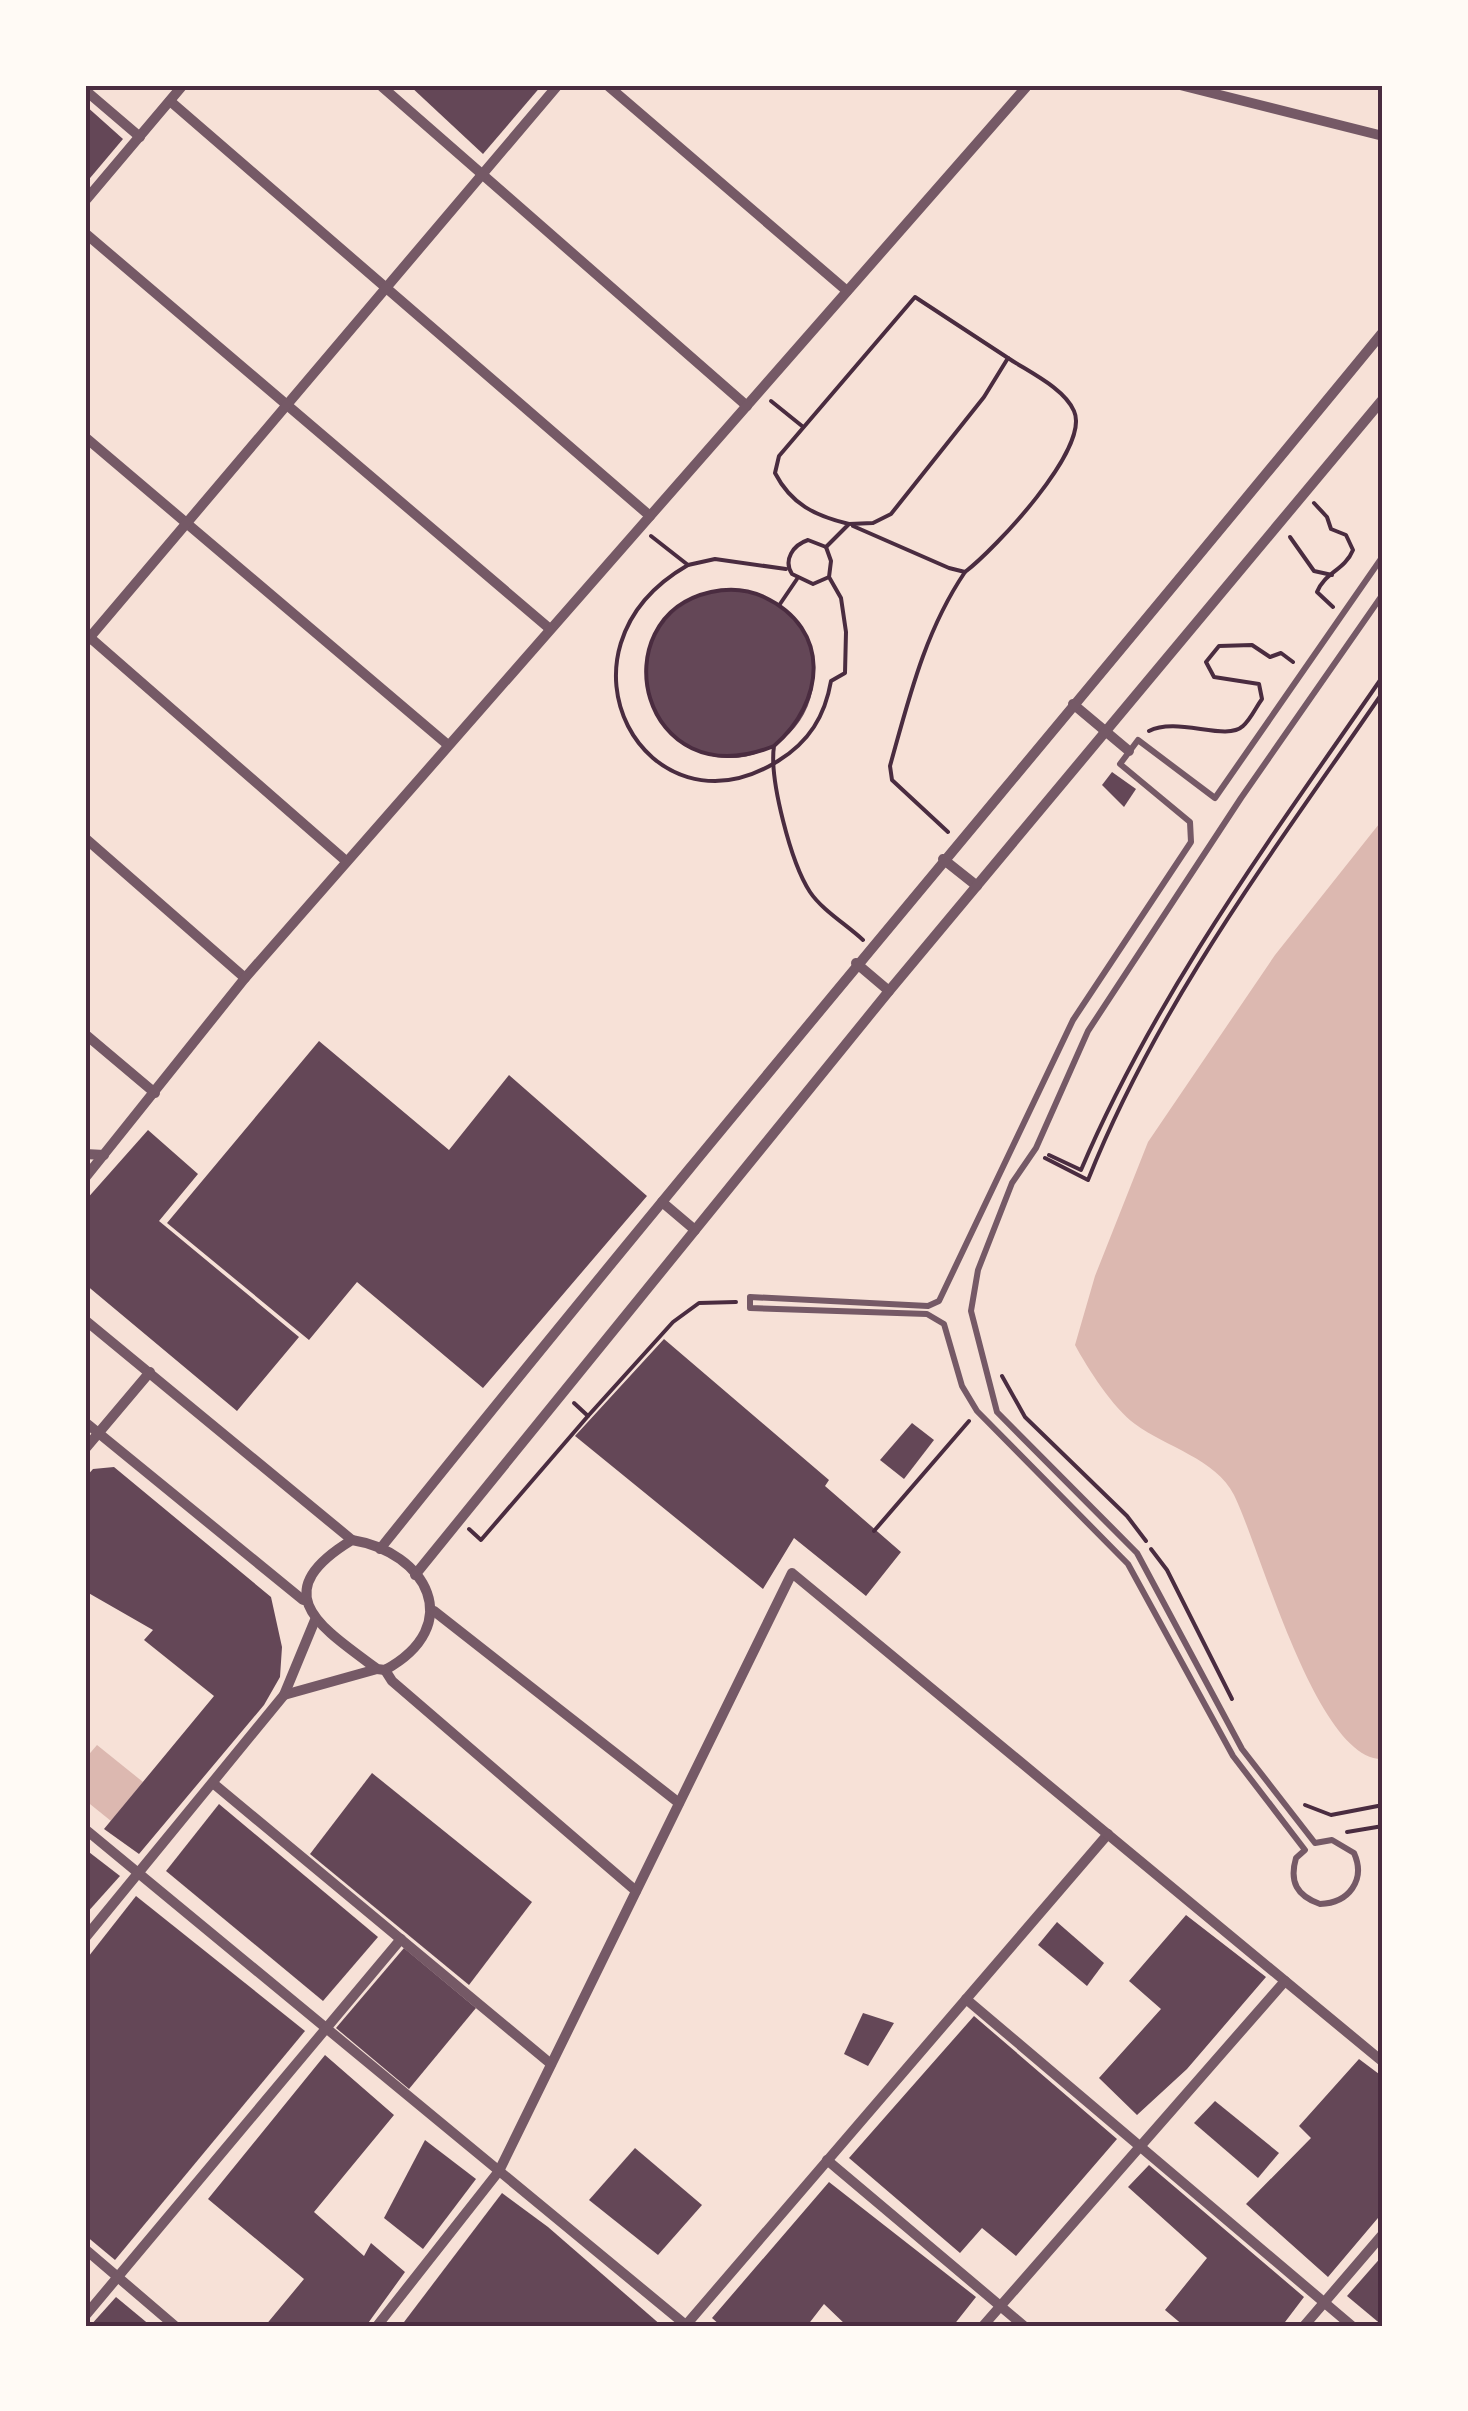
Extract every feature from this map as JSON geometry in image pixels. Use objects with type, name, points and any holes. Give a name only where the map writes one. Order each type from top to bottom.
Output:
[{"type":"street","points":[[85,202],[183,85]]},
{"type":"street","points":[[380,85],[746,406]]},
{"type":"street","points":[[346,861],[86,638],[558,85]]},
{"type":"street","points":[[607,85],[847,291]]},
{"type":"street","points":[[85,1178],[245,978],[1028,85]]},
{"type":"street","points":[[1180,85],[1383,136]]},
{"type":"street","points":[[85,90],[140,137]]},
{"type":"street","points":[[170,101],[650,516]]},
{"type":"street","points":[[85,233],[550,629]]},
{"type":"street","points":[[380,1549],[870,946],[1383,332]]},
{"type":"street","points":[[415,1575],[890,991],[1383,399]]},
{"type":"street","points":[[85,437],[448,745]]},
{"type":"street","points":[[1074,704],[1129,751]]},
{"type":"street","points":[[85,838],[245,978]]},
{"type":"street","points":[[943,859],[977,886]]},
{"type":"street","points":[[856,963],[890,991]]},
{"type":"street","points":[[85,1034],[156,1093]]},
{"type":"street","points":[[85,1154],[104,1155]]},
{"type":"street","points":[[662,1202],[695,1230]]},
{"type":"street","points":[[85,1320],[352,1540],[380,1549],[415,1575],[434,1610],[679,1803]]},
{"type":"street","points":[[85,1449],[150,1372]]},
{"type":"street","points":[[85,1422],[304,1600],[315,1620],[381,1669],[636,1891]]},
{"type":"street","points":[[304,1600],[306,1584],[317,1565],[352,1540]]},
{"type":"street","points":[[377,2326],[499,2170],[792,1572],[1383,2062]]},
{"type":"street","points":[[284,1696],[381,1669],[413,1650],[430,1628],[434,1610]]},
{"type":"street","points":[[85,1938],[284,1696],[315,1620]]},
{"type":"street","points":[[214,1784],[551,2064]]},
{"type":"street","points":[[85,1829],[686,2326],[1108,1834]]},
{"type":"street","points":[[85,2316],[400,1939]]},
{"type":"street","points":[[983,2326],[1285,1981]]},
{"type":"street","points":[[966,1999],[1352,2326]]},
{"type":"street","points":[[827,2160],[1024,2326]]},
{"type":"street","points":[[1304,2326],[1383,2234]]},
{"type":"street","points":[[85,2249],[176,2326]]},
{"type":"lane","points":[[1383,556],[1215,798],[1138,740],[1120,764],[1190,822],[1191,842],[1074,1020],[939,1300],[928,1306],[750,1297],[750,1308],[936,1317],[944,1324],[962,1386],[977,1411],[1128,1564],[1232,1756],[1305,1850],[1293,1870],[1299,1892],[1320,1904],[1346,1897],[1359,1875],[1354,1853],[1332,1840],[1315,1843],[1302,1829],[1242,1748],[1137,1554],[997,1412],[971,1311],[978,1270],[1012,1183],[1038,1152],[1088,1030],[1218,831],[1383,594]]},
{"type":"path","points":[[958,841],[892,780],[890,766],[928,638],[941,608],[966,572],[982,560],[1049,482],[1074,440],[1077,418],[1072,406],[1008,358],[915,297],[802,426],[779,456],[775,473],[783,489],[804,508],[966,572]]},
{"type":"path","points":[[826,547],[849,524],[882,521],[899,506],[984,397],[1008,358]]},
{"type":"path","points":[[759,392],[802,426]]},
{"type":"path","points":[[1327,517],[1331,530],[1346,535],[1354,550],[1348,564],[1322,580],[1317,592],[1332,605],[1338,620]]},
{"type":"path","points":[[640,527],[688,565]]},
{"type":"path","points":[[788,569],[791,554],[800,542],[815,541],[826,547],[832,562],[829,578],[841,598],[846,632],[845,673],[831,681],[826,709],[811,732],[793,752],[770,766],[728,782],[684,774],[650,757],[624,724],[614,676],[618,646],[638,608],[663,579],[688,565],[715,558],[788,569],[798,580],[813,584],[829,578]]},
{"type":"path","points":[[1300,549],[1314,571],[1332,575]]},
{"type":"path","points":[[780,604],[798,580]]},
{"type":"path","points":[[726,589],[754,592],[780,604],[800,625],[812,650],[814,678],[802,716],[774,746],[748,756],[721,758],[694,751],[672,736],[655,714],[646,688],[646,660],[665,622],[698,595],[726,589]]},
{"type":"path","points":[[1148,732],[1164,724],[1232,732],[1243,726],[1262,699],[1259,684],[1214,677],[1206,662],[1219,646],[1252,645],[1270,657],[1281,654],[1288,660],[1308,664]]},
{"type":"path","points":[[1038,1152],[1081,1170],[1113,1094],[1176,988],[1383,676]]},
{"type":"path","points":[[1038,1152],[1088,1180],[1119,1101],[1188,984],[1383,692]]},
{"type":"path","points":[[774,746],[770,766],[797,866],[811,895],[870,946]]},
{"type":"path","points":[[459,1521],[481,1540],[674,1322],[699,1303],[750,1303]]},
{"type":"path","points":[[562,1394],[588,1416]]},
{"type":"path","points":[[874,1530],[977,1411]]},
{"type":"shaded area","points":[[1383,819],[1383,1759],[1359,1751],[1336,1726],[1314,1690],[1226,1483],[1203,1463],[1127,1417],[1102,1388],[1075,1345],[1095,1276],[1148,1142],[1275,955]]},
{"type":"shaded area","points":[[97,1745],[143,1782],[111,1821],[85,1800],[85,1759]]},
{"type":"building","points":[[409,85],[542,85],[483,154]]},
{"type":"building","points":[[85,105],[123,139],[85,184]]},
{"type":"building","points":[[730,590],[762,596],[789,615],[808,642],[814,674],[808,706],[789,733],[762,752],[730,758],[698,752],[671,733],[652,706],[646,674],[652,642],[671,615],[698,596]]},
{"type":"building","points":[[1112,772],[1136,789],[1124,807],[1102,785]]},
{"type":"building","points":[[319,1041],[449,1150],[509,1075],[647,1196],[483,1388],[357,1282],[309,1340],[167,1223]]},
{"type":"building","points":[[148,1130],[198,1174],[159,1221],[299,1337],[237,1411],[85,1284],[85,1201]]},
{"type":"building","points":[[664,1339],[829,1480],[825,1486],[901,1552],[866,1596],[794,1538],[763,1589],[575,1436]]},
{"type":"building","points":[[912,1423],[934,1440],[904,1479],[880,1460]]},
{"type":"building","points":[[114,1467],[271,1597],[282,1647],[280,1677],[264,1705],[139,1854],[104,1829],[214,1696],[144,1640],[153,1630],[85,1591],[85,1478],[93,1469]]},
{"type":"building","points":[[372,1773],[532,1902],[469,1985],[310,1854]]},
{"type":"building","points":[[219,1804],[378,1937],[323,2001],[166,1871]]},
{"type":"building","points":[[85,1849],[120,1876],[85,1915]]},
{"type":"building","points":[[136,1896],[305,2031],[115,2260],[85,2235],[85,1961]]},
{"type":"building","points":[[1186,1915],[1266,1977],[1187,2069],[1137,2115],[1099,2078],[1161,2009],[1129,1981]]},
{"type":"building","points":[[1057,1922],[1104,1963],[1087,1986],[1038,1945]]},
{"type":"building","points":[[404,1948],[476,2008],[409,2089],[336,2028]]},
{"type":"building","points":[[863,2013],[894,2023],[868,2066],[844,2054]]},
{"type":"building","points":[[974,2016],[1117,2139],[1016,2256],[982,2228],[960,2253],[849,2158]]},
{"type":"building","points":[[325,2055],[394,2115],[314,2212],[364,2256],[371,2243],[405,2272],[366,2326],[265,2326],[304,2279],[208,2199]]},
{"type":"building","points":[[1359,2059],[1383,2077],[1383,2212],[1328,2277],[1246,2204],[1311,2138],[1299,2126]]},
{"type":"building","points":[[1215,2101],[1279,2153],[1258,2178],[1194,2123]]},
{"type":"building","points":[[425,2140],[476,2179],[423,2249],[384,2218]]},
{"type":"building","points":[[635,2148],[702,2205],[658,2255],[589,2200]]},
{"type":"building","points":[[1149,2165],[1304,2297],[1282,2326],[1184,2326],[1165,2310],[1207,2258],[1128,2187]]},
{"type":"building","points":[[829,2182],[976,2297],[953,2326],[847,2326],[824,2304],[807,2326],[721,2326],[712,2318]]},
{"type":"building","points":[[502,2193],[548,2227],[662,2326],[401,2326]]},
{"type":"building","points":[[1383,2255],[1383,2326],[1347,2296]]},
{"type":"building","points":[[116,2297],[151,2326],[90,2326]]}]
